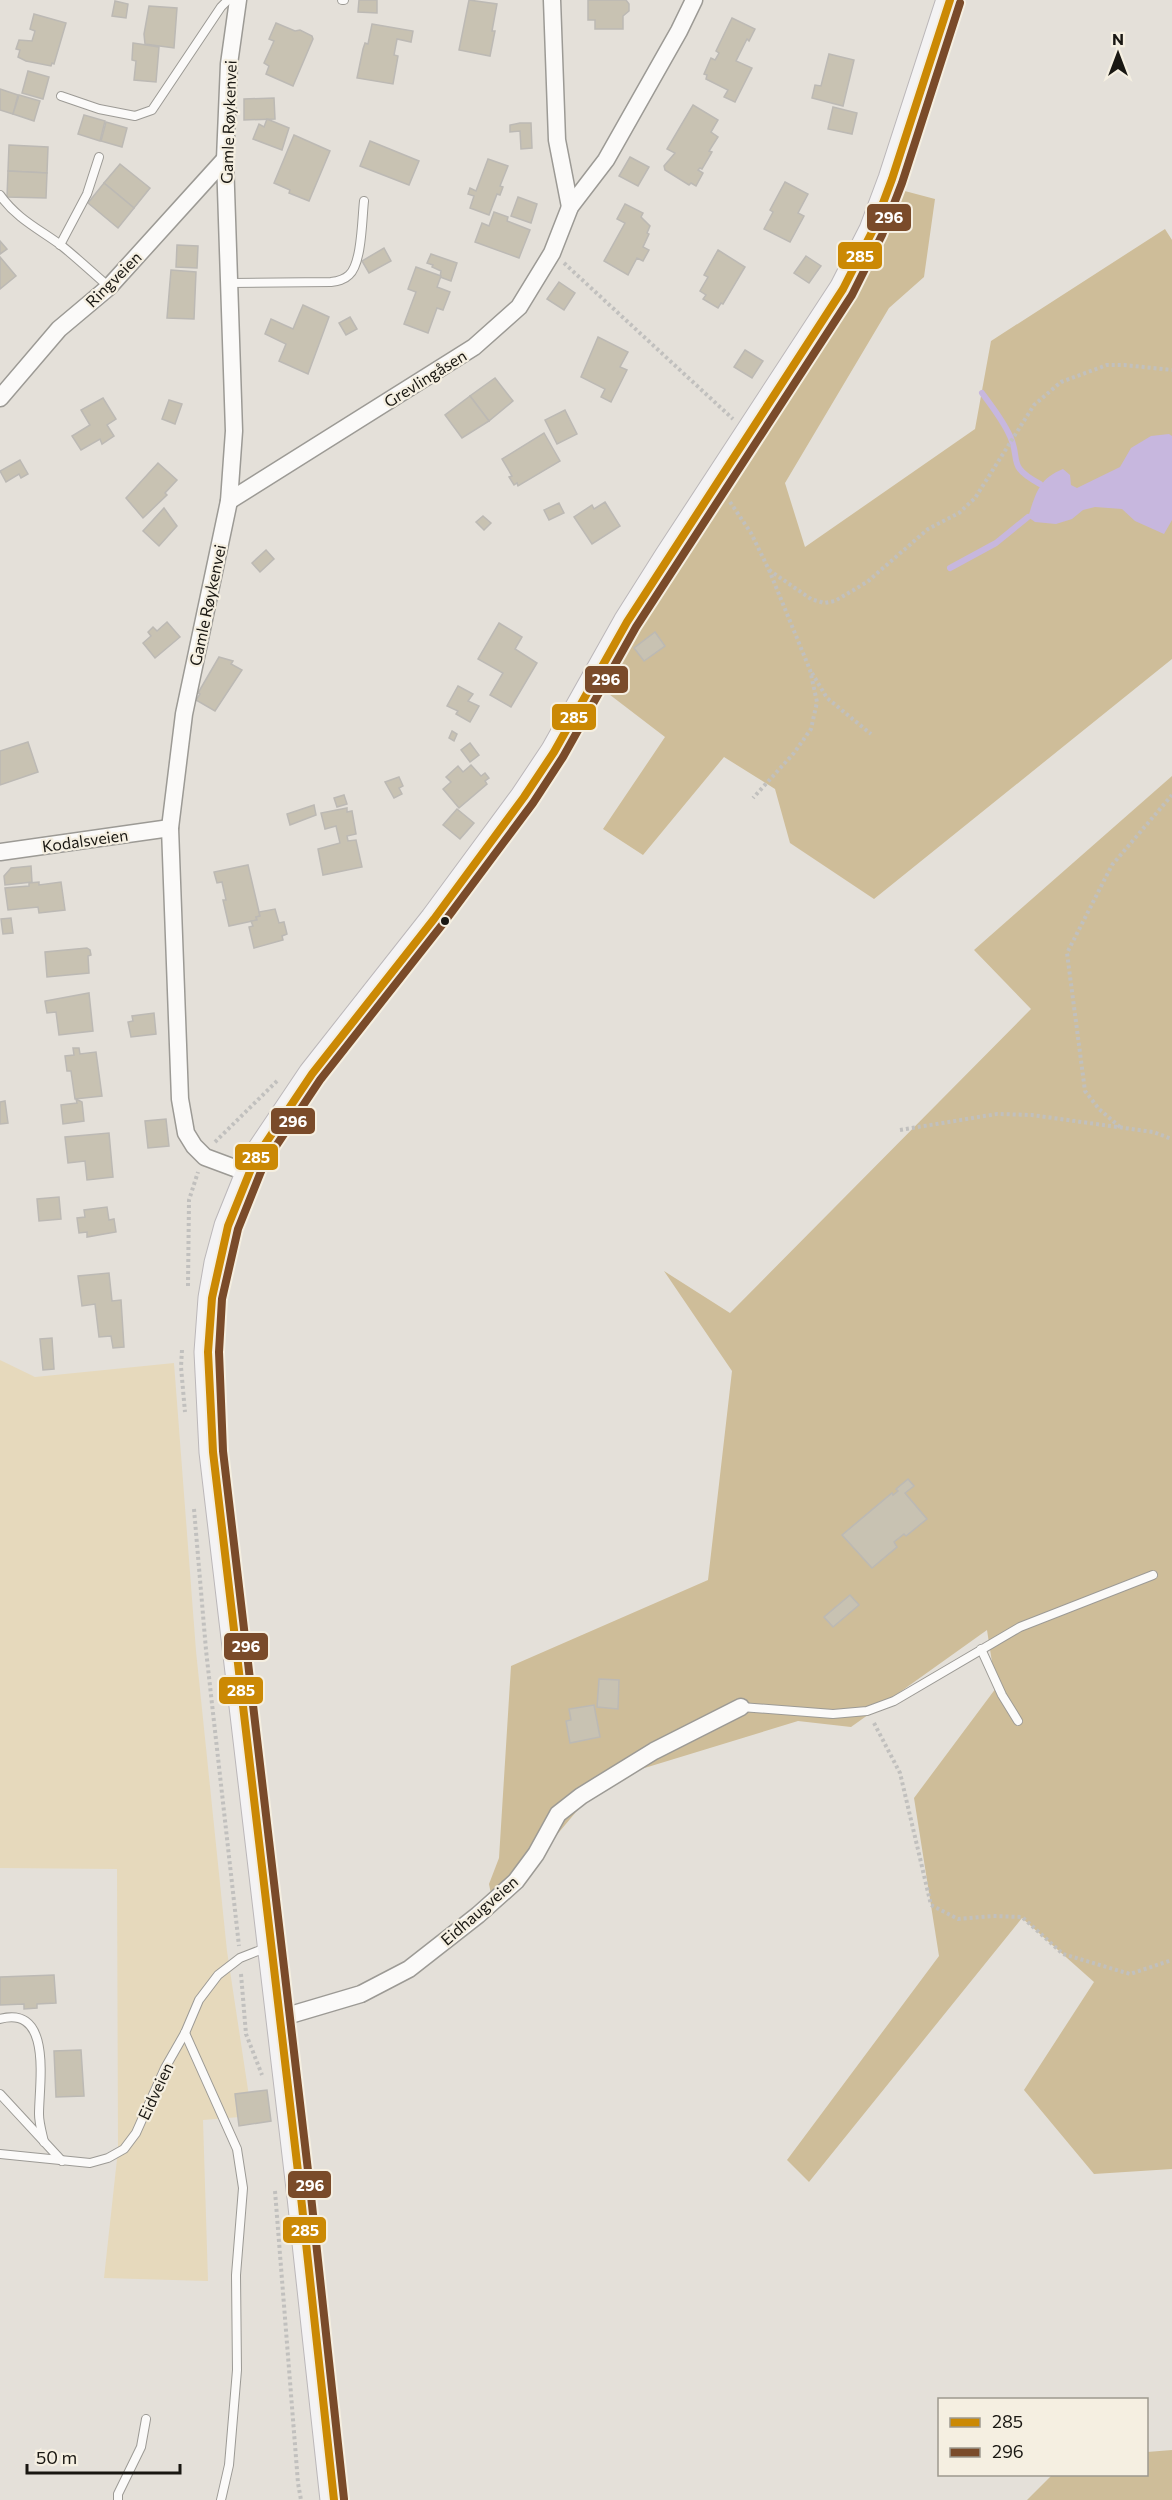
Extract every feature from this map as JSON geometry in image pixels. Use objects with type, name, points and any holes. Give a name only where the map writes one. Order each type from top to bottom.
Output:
[{"type":"main road","points":[[334,2500],[213,1452],[208,1368],[209,1326],[218,1263],[228,1226],[248,1173],[278,1122],[312,1074],[434,919],[524,797],[554,752],[627,622],[716,482],[829,313],[860,259],[873,230],[899,159],[950,0]]},
{"type":"street","name":"Gamle Røykenvei","points":[[205,1157],[186,1133],[180,1099],[170,828],[184,714],[229,501],[234,431],[225,159],[229,64],[238,0]]},
{"type":"street","points":[[552,0],[557,140],[570,207]]},
{"type":"street","name":"Grevlingåsen","points":[[229,501],[474,347],[519,307],[552,253],[570,207],[606,160],[694,0]]},
{"type":"street","name":"Ringveien","points":[[0,398],[59,329],[109,287],[225,159]]},
{"type":"street","name":"Kodalsveien","points":[[0,852],[170,828]]},
{"type":"street","points":[[205,1157],[248,1173]]},
{"type":"street","name":"Eidhaugveien","points":[[280,2018],[361,1994],[409,1969],[478,1915],[516,1881],[536,1854],[558,1814],[573,1802],[654,1751],[741,1707]]},
{"type":"lane","points":[[61,96],[99,109],[135,116],[152,110],[228,0]]},
{"type":"lane","points":[[60,245],[87,194],[99,157]]},
{"type":"lane","points":[[0,195],[9,208],[25,223],[60,245],[109,287]]},
{"type":"lane","points":[[230,283],[342,280],[351,274],[358,255],[364,201]]},
{"type":"lane","points":[[741,1707],[833,1714],[867,1711],[894,1701],[1020,1627],[1153,1575]]},
{"type":"lane","points":[[981,1649],[1017,1721]]},
{"type":"lane","name":"Eidveien","points":[[0,2154],[90,2163],[108,2158],[124,2149],[136,2133],[199,2000],[218,1975],[240,1958],[271,1945]]},
{"type":"lane","points":[[0,2019],[15,2017],[25,2021],[33,2029],[39,2041],[39,2118],[44,2142]]},
{"type":"lane","points":[[185,2033],[237,2149],[243,2188],[236,2275],[237,2370],[229,2465],[220,2500]]},
{"type":"lane","points":[[0,2094],[62,2161]]},
{"type":"lane","points":[[118,2500],[118,2494],[141,2447],[146,2419]]},
{"type":"path","points":[[552,253],[736,423]]},
{"type":"path","points":[[769,570],[811,599],[824,603],[835,601],[867,582],[928,529],[959,513],[975,498],[1034,405],[1061,382],[1107,365],[1172,370]]},
{"type":"path","points":[[716,482],[752,533],[810,670],[827,698],[870,734]]},
{"type":"path","points":[[753,798],[794,753],[811,729],[817,702],[810,670]]},
{"type":"path","points":[[1120,1127],[1099,1109],[1085,1091],[1067,953],[1112,865],[1172,795]]},
{"type":"path","points":[[188,1296],[189,1200],[205,1157],[213,1143],[279,1079]]},
{"type":"path","points":[[900,1130],[997,1114],[1032,1115],[1153,1132],[1172,1139]]},
{"type":"path","points":[[183,1347],[182,1366],[186,1414]]},
{"type":"path","points":[[194,1508],[206,1650],[240,1958],[246,2034],[264,2078]]},
{"type":"path","points":[[867,1711],[900,1773],[931,1905],[958,1919],[993,1916],[1022,1917],[1063,1954],[1130,1974],[1172,1960]]},
{"type":"path","points":[[275,2189],[301,2500]]},
{"type":"shaded area","points":[[901,190],[935,199],[924,277],[889,308],[785,483],[805,547],[975,429],[991,341],[1165,229],[1172,240],[1172,659],[874,899],[790,843],[775,789],[724,757],[643,855],[603,829],[665,737],[601,688],[826,331]]},
{"type":"shaded area","points":[[1169,434],[1172,436],[1172,520],[1164,534],[1135,521],[1122,509],[1095,507],[1083,510],[1072,519],[1056,524],[1035,522],[1028,517],[1039,488],[1048,477],[1063,469],[1070,475],[1071,485],[1077,488],[1120,467],[1131,448],[1151,436]]},
{"type":"shaded area","points":[[1172,776],[1172,2169],[1094,2174],[1024,2090],[1094,1982],[1022,1918],[809,2182],[787,2160],[939,1956],[914,1798],[996,1688],[987,1630],[851,1727],[798,1721],[602,1781],[544,1850],[491,1894],[489,1884],[499,1858],[511,1666],[708,1580],[732,1371],[664,1271],[730,1313],[1031,1009],[974,950]]},
{"type":"shaded area","points":[[0,1360],[35,1377],[174,1363],[196,1651],[227,1951],[252,2116],[203,2120],[208,2281],[104,2278],[118,2150],[117,1869],[0,1868]]},
{"type":"shaded area","points":[[1172,2450],[1172,2500],[1027,2500],[1051,2476],[1148,2476],[1148,2452]]},
{"type":"building","points":[[359,0],[377,0],[377,13],[358,12]]},
{"type":"building","points":[[469,0],[497,4],[490,56],[459,50]]},
{"type":"building","points":[[588,0],[626,0],[629,4],[629,11],[623,16],[623,29],[595,29],[595,20],[588,20]]},
{"type":"building","points":[[115,1],[128,4],[126,18],[112,16]]},
{"type":"building","points":[[149,6],[177,8],[174,48],[145,44],[144,34]]},
{"type":"building","points":[[34,14],[66,23],[54,64],[52,63],[51,66],[18,57],[20,50],[16,49],[19,40],[32,41],[35,31],[30,29]]},
{"type":"building","points":[[732,18],[755,29],[736,61],[752,68],[735,102],[724,97],[728,90],[706,79],[707,75],[704,74],[711,58],[715,60],[719,53],[716,51]]},
{"type":"building","points":[[276,23],[295,31],[300,30],[312,36],[313,39],[293,86],[266,74],[269,66],[264,63],[274,41],[269,39]]},
{"type":"building","points":[[372,24],[413,31],[411,42],[397,39],[394,55],[398,56],[393,84],[357,78],[363,49],[365,43],[368,44]]},
{"type":"building","points":[[133,43],[159,47],[156,82],[134,80],[136,61],[132,60]]},
{"type":"building","points":[[829,54],[854,60],[843,106],[812,98],[815,85],[821,86]]},
{"type":"building","points":[[28,71],[49,77],[43,99],[22,93]]},
{"type":"building","points":[[0,89],[18,95],[13,114],[0,110]]},
{"type":"building","points":[[19,95],[40,101],[34,121],[13,114]]},
{"type":"building","points":[[274,98],[275,119],[244,120],[244,99]]},
{"type":"building","points":[[693,105],[718,120],[711,132],[718,137],[702,169],[698,170],[703,173],[696,186],[691,183],[689,185],[665,170],[664,166],[675,153],[667,149]]},
{"type":"building","points":[[833,107],[857,113],[852,134],[828,129]]},
{"type":"building","points":[[84,115],[105,121],[100,141],[78,134]]},
{"type":"building","points":[[267,119],[289,128],[282,150],[253,139],[259,124],[264,127]]},
{"type":"building","points":[[106,122],[127,128],[122,147],[101,141]]},
{"type":"building","points":[[531,123],[532,148],[521,149],[520,131],[510,132],[510,125]]},
{"type":"building","points":[[294,135],[330,151],[309,201],[289,193],[290,190],[274,183]]},
{"type":"building","points":[[370,141],[419,161],[409,185],[360,166]]},
{"type":"building","points":[[9,145],[48,147],[47,173],[8,171]]},
{"type":"building","points":[[630,157],[649,167],[638,186],[619,176]]},
{"type":"building","points":[[488,159],[508,166],[500,186],[503,187],[500,195],[497,194],[489,215],[470,208],[474,196],[468,194],[470,188],[476,191]]},
{"type":"building","points":[[120,164],[150,188],[134,208],[104,183]]},
{"type":"building","points":[[8,171],[47,173],[46,198],[7,197]]},
{"type":"building","points":[[785,182],[808,194],[798,213],[804,216],[790,242],[764,229],[773,212],[770,210]]},
{"type":"building","points":[[104,183],[134,208],[118,228],[88,203]]},
{"type":"building","points":[[518,197],[537,204],[531,223],[511,216]]},
{"type":"building","points":[[625,204],[643,213],[641,217],[650,226],[643,247],[649,250],[643,261],[637,258],[628,275],[604,261],[625,223],[617,219]]},
{"type":"building","points":[[494,212],[508,217],[507,221],[530,230],[519,258],[475,242],[482,223],[489,226]]},
{"type":"building","points":[[0,241],[7,249],[0,254]]},
{"type":"building","points":[[177,245],[198,246],[197,268],[176,267]]},
{"type":"building","points":[[384,248],[391,261],[369,273],[362,261]]},
{"type":"building","points":[[718,250],[745,267],[723,304],[721,303],[718,308],[703,299],[706,295],[700,291],[708,277],[704,275]]},
{"type":"building","points":[[431,254],[457,263],[451,281],[440,277],[441,271],[427,263]]},
{"type":"building","points":[[806,256],[821,266],[809,283],[794,273]]},
{"type":"building","points":[[0,257],[16,276],[0,289]]},
{"type":"building","points":[[416,267],[441,276],[437,287],[450,292],[443,310],[437,308],[428,333],[404,324],[416,292],[408,289]]},
{"type":"building","points":[[171,270],[196,272],[194,319],[167,318]]},
{"type":"building","points":[[559,282],[575,293],[564,310],[547,299]]},
{"type":"building","points":[[303,305],[329,317],[308,374],[279,361],[286,344],[265,334],[271,319],[293,329]]},
{"type":"building","points":[[350,317],[357,329],[346,335],[339,323]]},
{"type":"building","points":[[598,337],[628,352],[620,367],[627,370],[611,402],[601,397],[605,389],[581,377]]},
{"type":"building","points":[[745,350],[763,361],[752,378],[734,367]]},
{"type":"building","points":[[495,378],[513,401],[489,421],[470,396]]},
{"type":"building","points":[[470,396],[489,421],[462,438],[445,415]]},
{"type":"building","points":[[103,398],[116,419],[107,425],[114,436],[102,444],[100,439],[81,450],[72,436],[90,425],[81,410]]},
{"type":"building","points":[[169,400],[182,404],[175,424],[162,419]]},
{"type":"building","points":[[565,410],[577,434],[557,444],[545,420]]},
{"type":"building","points":[[544,433],[560,461],[518,486],[517,483],[514,485],[509,477],[512,476],[502,459]]},
{"type":"building","points":[[20,460],[28,474],[21,478],[19,474],[6,482],[0,471]]},
{"type":"building","points":[[158,463],[177,480],[165,493],[167,495],[143,518],[126,498]]},
{"type":"building","points":[[605,502],[620,526],[592,544],[574,517],[592,505],[594,509]]},
{"type":"building","points":[[559,503],[564,513],[549,520],[544,510]]},
{"type":"building","points":[[164,508],[177,526],[159,546],[143,531]]},
{"type":"building","points":[[483,516],[491,523],[484,530],[476,522]]},
{"type":"building","points":[[266,550],[274,559],[260,572],[252,563]]},
{"type":"building","points":[[167,622],[180,637],[155,658],[143,643],[151,636],[148,632],[153,627],[157,631]]},
{"type":"building","points":[[499,623],[522,637],[515,649],[537,663],[511,707],[490,695],[503,673],[478,659]]},
{"type":"building","points":[[655,632],[665,646],[644,661],[634,648]]},
{"type":"building","points":[[219,657],[233,661],[231,664],[242,670],[215,711],[196,700]]},
{"type":"building","points":[[458,686],[473,694],[468,701],[479,706],[470,722],[456,714],[458,711],[447,706]]},
{"type":"building","points":[[452,731],[457,734],[454,741],[449,738]]},
{"type":"building","points":[[28,742],[38,772],[0,785],[0,751]]},
{"type":"building","points":[[470,743],[479,755],[470,762],[461,750]]},
{"type":"building","points":[[471,765],[481,776],[485,773],[489,778],[485,781],[487,784],[459,808],[443,789],[451,782],[446,777],[458,766],[463,772]]},
{"type":"building","points":[[399,777],[403,786],[399,788],[402,794],[394,798],[385,782]]},
{"type":"building","points":[[344,795],[347,804],[337,807],[334,798]]},
{"type":"building","points":[[314,805],[316,815],[290,825],[287,814]]},
{"type":"building","points":[[347,808],[347,812],[352,811],[356,834],[347,836],[348,841],[356,840],[362,867],[323,875],[318,849],[340,843],[336,826],[325,829],[321,813]]},
{"type":"building","points":[[457,809],[474,823],[460,839],[443,825]]},
{"type":"building","points":[[248,865],[260,916],[256,917],[257,920],[229,926],[223,900],[226,900],[222,882],[217,883],[214,872]]},
{"type":"building","points":[[31,866],[32,882],[5,885],[4,876],[11,868]]},
{"type":"building","points":[[39,882],[39,885],[61,882],[65,910],[39,913],[38,907],[8,910],[5,888],[29,886],[29,883]]},
{"type":"building","points":[[275,909],[279,923],[284,922],[287,934],[282,936],[283,940],[254,948],[249,927],[253,926],[251,921],[257,920],[256,917],[260,916],[259,912]]},
{"type":"building","points":[[11,918],[13,933],[3,934],[1,919]]},
{"type":"building","points":[[87,948],[91,955],[88,956],[89,973],[47,977],[45,952]]},
{"type":"building","points":[[89,993],[93,1031],[59,1035],[56,1012],[47,1013],[45,1001]]},
{"type":"building","points":[[154,1013],[156,1034],[131,1037],[128,1022],[133,1021],[132,1016]]},
{"type":"building","points":[[73,1048],[79,1048],[80,1054],[96,1052],[102,1096],[75,1099],[71,1071],[67,1071],[65,1056],[74,1055]]},
{"type":"building","points":[[76,1099],[82,1102],[84,1121],[63,1124],[61,1105],[77,1103]]},
{"type":"building","points":[[5,1101],[8,1123],[0,1124],[0,1102]]},
{"type":"building","points":[[166,1119],[169,1146],[148,1148],[145,1121]]},
{"type":"building","points":[[109,1133],[113,1177],[87,1180],[85,1161],[68,1163],[65,1137]]},
{"type":"building","points":[[59,1197],[61,1219],[39,1221],[37,1199]]},
{"type":"building","points":[[107,1207],[109,1220],[114,1219],[116,1232],[87,1237],[87,1232],[79,1233],[77,1218],[85,1217],[84,1210]]},
{"type":"building","points":[[109,1273],[112,1301],[121,1300],[124,1347],[113,1348],[111,1336],[99,1337],[95,1304],[82,1306],[78,1276]]},
{"type":"building","points":[[52,1338],[54,1369],[43,1370],[40,1339]]},
{"type":"building","points":[[908,1479],[914,1486],[905,1493],[927,1519],[906,1536],[904,1534],[894,1542],[897,1547],[872,1568],[842,1535],[892,1493],[893,1495],[898,1491],[896,1489]]},
{"type":"building","points":[[850,1595],[859,1605],[833,1627],[824,1617]]},
{"type":"building","points":[[599,1679],[619,1680],[618,1709],[597,1707]]},
{"type":"building","points":[[594,1705],[600,1737],[570,1743],[566,1721],[571,1720],[569,1709]]},
{"type":"building","points":[[54,1975],[56,2003],[37,2004],[37,2008],[24,2009],[24,2004],[0,2005],[0,1977]]},
{"type":"building","points":[[81,2050],[84,2096],[56,2097],[54,2051]]},
{"type":"building","points":[[267,2090],[271,2121],[239,2126],[235,2094]]},
{"type":"waterway","points":[[982,393],[1008,432],[1018,466],[1022,472],[1040,484]]},
{"type":"waterway","points":[[950,568],[996,543],[1028,517]]},
{"type":"transit line","name":"285","points":[[334,2500],[301,2197],[213,1452],[208,1352],[212,1298],[228,1226],[255,1159],[312,1074],[434,919],[524,797],[554,752],[627,622],[843,289],[873,230],[892,179],[950,0]]},
{"type":"transit line","name":"296","points":[[344,2499],[311,2196],[223,1451],[219,1352],[222,1299],[238,1229],[264,1164],[320,1080],[442,925],[533,803],[563,757],[636,627],[852,295],[882,235],[902,183],[960,3]]}]
